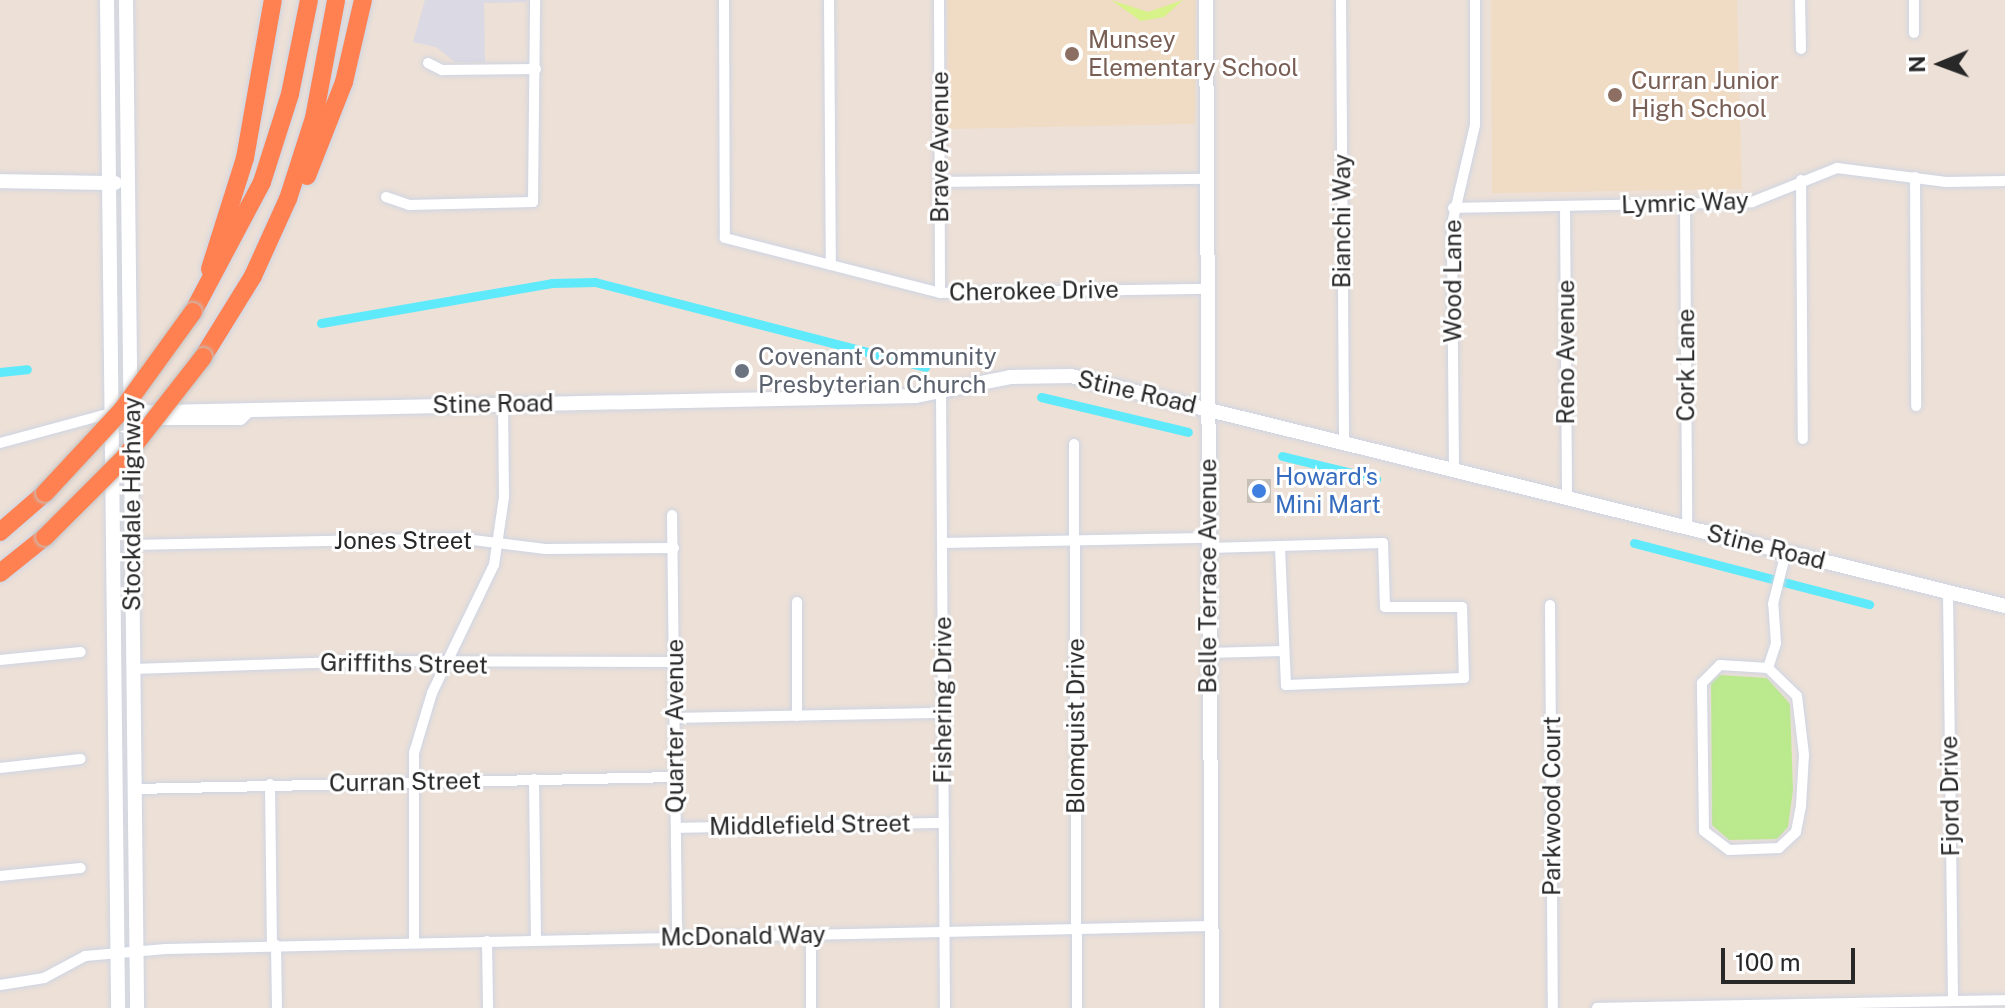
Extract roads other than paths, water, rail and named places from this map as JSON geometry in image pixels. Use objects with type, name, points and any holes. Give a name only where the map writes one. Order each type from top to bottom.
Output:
[{"type":"highway","points":[[195,308],[245,158],[273,0]]},
{"type":"highway","points":[[0,532],[45,493],[122,410],[195,308],[238,237],[267,168],[309,0]]},
{"type":"highway","points":[[253,276],[306,145],[336,0]]},
{"type":"highway","points":[[338,98],[363,0]]},
{"type":"highway","points":[[0,573],[45,537],[125,457],[203,357],[301,189],[375,0]]},
{"type":"street","points":[[110,0],[118,66],[127,76]]},
{"type":"street","name":"Stockdale Highway","points":[[110,0],[111,413],[127,951],[137,1008]]},
{"type":"street","name":"Stockdale Highway","points":[[118,1008],[127,951],[134,789],[132,545],[136,413],[129,275],[126,0]]},
{"type":"street","points":[[386,197],[409,205],[533,202],[535,0]]},
{"type":"street","name":"Cherokee Drive","points":[[724,0],[725,238],[940,293],[1205,289]]},
{"type":"street","points":[[829,0],[831,265]]},
{"type":"street","name":"Brave Avenue","points":[[939,0],[940,293]]},
{"type":"street","name":"Belle Terrace Avenue","points":[[1206,0],[1204,179],[1212,1008]]},
{"type":"street","name":"Bianchi Way","points":[[1341,0],[1344,442]]},
{"type":"street","name":"Wood Lane","points":[[1454,469],[1453,208],[1475,125],[1475,0]]},
{"type":"street","points":[[1800,0],[1801,49]]},
{"type":"street","points":[[1914,0],[1914,33]]},
{"type":"street","points":[[428,63],[442,70],[536,69]]},
{"type":"street","name":"Lymric Way","points":[[1453,208],[1685,204],[1766,199],[1801,180],[1837,168],[1915,177],[2005,181]]},
{"type":"street","points":[[1915,177],[1916,406]]},
{"type":"street","points":[[940,182],[1204,179]]},
{"type":"street","points":[[0,181],[109,180],[117,189],[120,249],[129,275]]},
{"type":"street","points":[[1801,180],[1803,439]]},
{"type":"street","name":"Cork Lane","points":[[1685,204],[1687,527]]},
{"type":"street","name":"Reno Avenue","points":[[1565,206],[1567,498]]},
{"type":"street","name":"Stine Road","points":[[111,413],[136,413],[149,419],[240,418],[247,411],[941,393],[1053,375],[1344,442],[2005,606]]},
{"type":"street","name":"Fishering Drive","points":[[941,393],[945,1008]]},
{"type":"street","points":[[414,942],[412,782],[424,712],[482,598],[499,543],[503,404]]},
{"type":"street","points":[[0,443],[111,413]]},
{"type":"street","name":"Blomquist Drive","points":[[1074,444],[1077,1008]]},
{"type":"street","name":"Quarter Avenue","points":[[672,515],[677,938]]},
{"type":"street","name":"Jones Street","points":[[132,545],[457,538],[567,550],[674,548]]},
{"type":"street","points":[[942,543],[1074,540],[1280,546],[1383,543],[1385,607],[1462,607],[1465,675],[1461,681],[1286,685],[1280,546]]},
{"type":"street","points":[[1768,668],[1776,643],[1776,588],[1786,552]]},
{"type":"street","name":"Fjord Drive","points":[[1948,592],[1953,1001]]},
{"type":"street","points":[[797,602],[797,716]]},
{"type":"street","name":"Parkwood Court","points":[[1550,605],[1553,1008]]},
{"type":"street","points":[[1208,653],[1283,651]]},
{"type":"street","points":[[0,660],[81,652]]},
{"type":"street","name":"Griffiths Street","points":[[133,669],[675,662]]},
{"type":"street","points":[[1720,665],[1768,668],[1792,686],[1800,706],[1804,770],[1796,832],[1779,848],[1722,848],[1702,823],[1702,683],[1720,665]]},
{"type":"street","points":[[675,718],[943,713]]},
{"type":"street","points":[[0,768],[80,759]]},
{"type":"street","name":"Curran Street","points":[[134,789],[676,777]]},
{"type":"street","points":[[534,779],[536,940]]},
{"type":"street","points":[[270,784],[277,1008]]},
{"type":"street","name":"Middlefield Street","points":[[676,828],[944,823]]},
{"type":"street","points":[[0,876],[81,868]]},
{"type":"street","name":"McDonald Way","points":[[0,985],[44,978],[85,956],[127,951],[274,945],[1210,926]]},
{"type":"street","points":[[811,935],[811,1008]]},
{"type":"street","points":[[487,941],[488,1008]]},
{"type":"street","points":[[1597,1008],[2005,1000]]},
{"type":"waterway","points":[[321,323],[552,283],[595,282],[925,367]]},
{"type":"waterway","points":[[0,372],[27,369]]},
{"type":"waterway","points":[[1041,397],[1188,432]]},
{"type":"waterway","points":[[1282,456],[1376,479]]},
{"type":"waterway","points":[[1634,543],[1869,604]]},
{"type":"place","name":"Munsey Elementary School","points":[[1072,54]]},
{"type":"place","name":"Curran Junior High School","points":[[1615,95]]},
{"type":"place","name":"Covenant Community Presbyterian Church","points":[[742,371]]},
{"type":"place","name":"Howard's Mini Mart","points":[[1259,491]]}]
